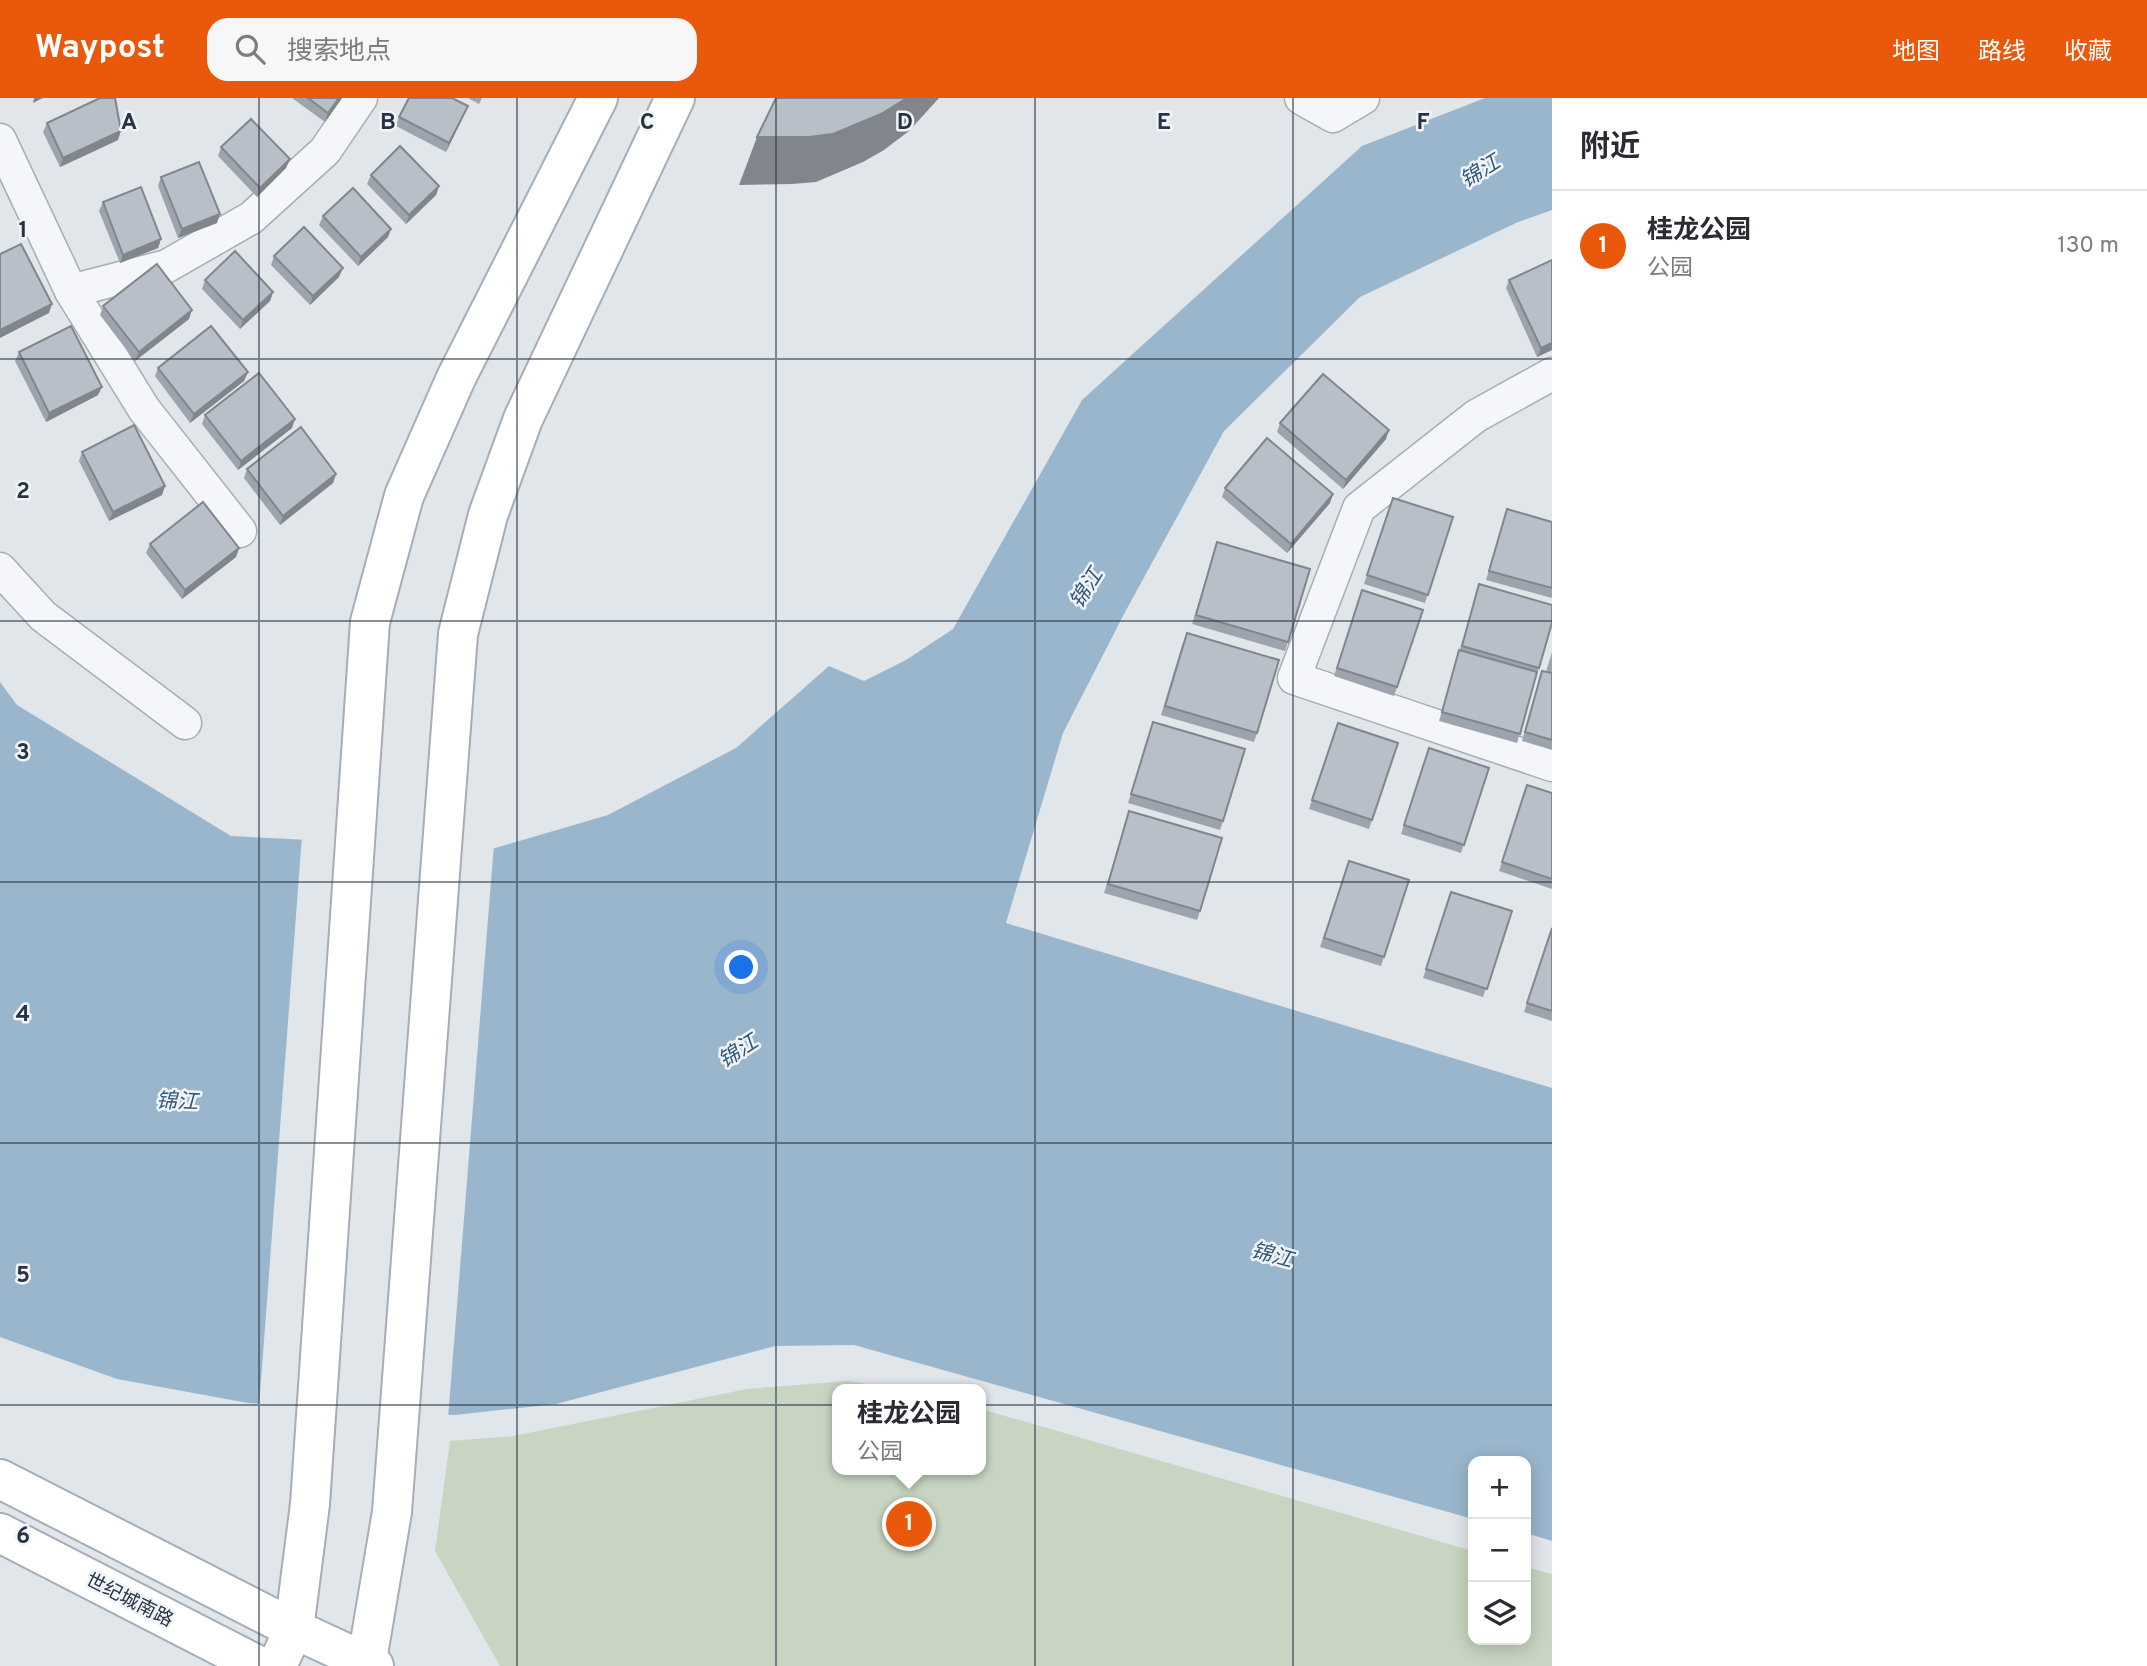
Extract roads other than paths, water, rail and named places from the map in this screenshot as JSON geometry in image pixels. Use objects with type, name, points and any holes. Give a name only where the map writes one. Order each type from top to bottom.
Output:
[{"type":"main road","points":[[277,1666],[294,1629],[310,1504],[370,622],[404,496],[456,378],[598,98]]},
{"type":"main road","points":[[0,1479],[369,1665],[392,1512],[458,634],[488,515],[523,419],[667,114]]},
{"type":"main road","name":"世纪城南路","points":[[0,1533],[260,1666]]},
{"type":"street","points":[[71,291],[167,266],[251,218],[325,151],[361,98]]},
{"type":"street","points":[[1301,98],[1333,116],[1363,98]]},
{"type":"street","points":[[0,140],[71,291],[144,409],[240,531]]},
{"type":"street","points":[[1552,374],[1476,416],[1359,508],[1294,678],[1552,765]]},
{"type":"street","points":[[0,569],[43,616],[185,723]]},
{"type":"water","name":"锦江","points":[[1485,98],[1552,98],[1552,210],[1518,222],[1360,297],[1224,431],[1124,614],[1063,733],[1006,923],[1552,1088],[1552,1541],[1531,1535],[1531,1456],[1468,1456],[1468,1518],[854,1345],[775,1346],[556,1404],[454,1415],[248,1403],[117,1379],[0,1337],[0,682],[17,705],[231,836],[492,849],[608,815],[736,748],[829,666],[864,681],[906,660],[953,629],[1082,400],[1362,146]]},
{"type":"place","name":"桂龙公园","points":[[909,1524]]}]
